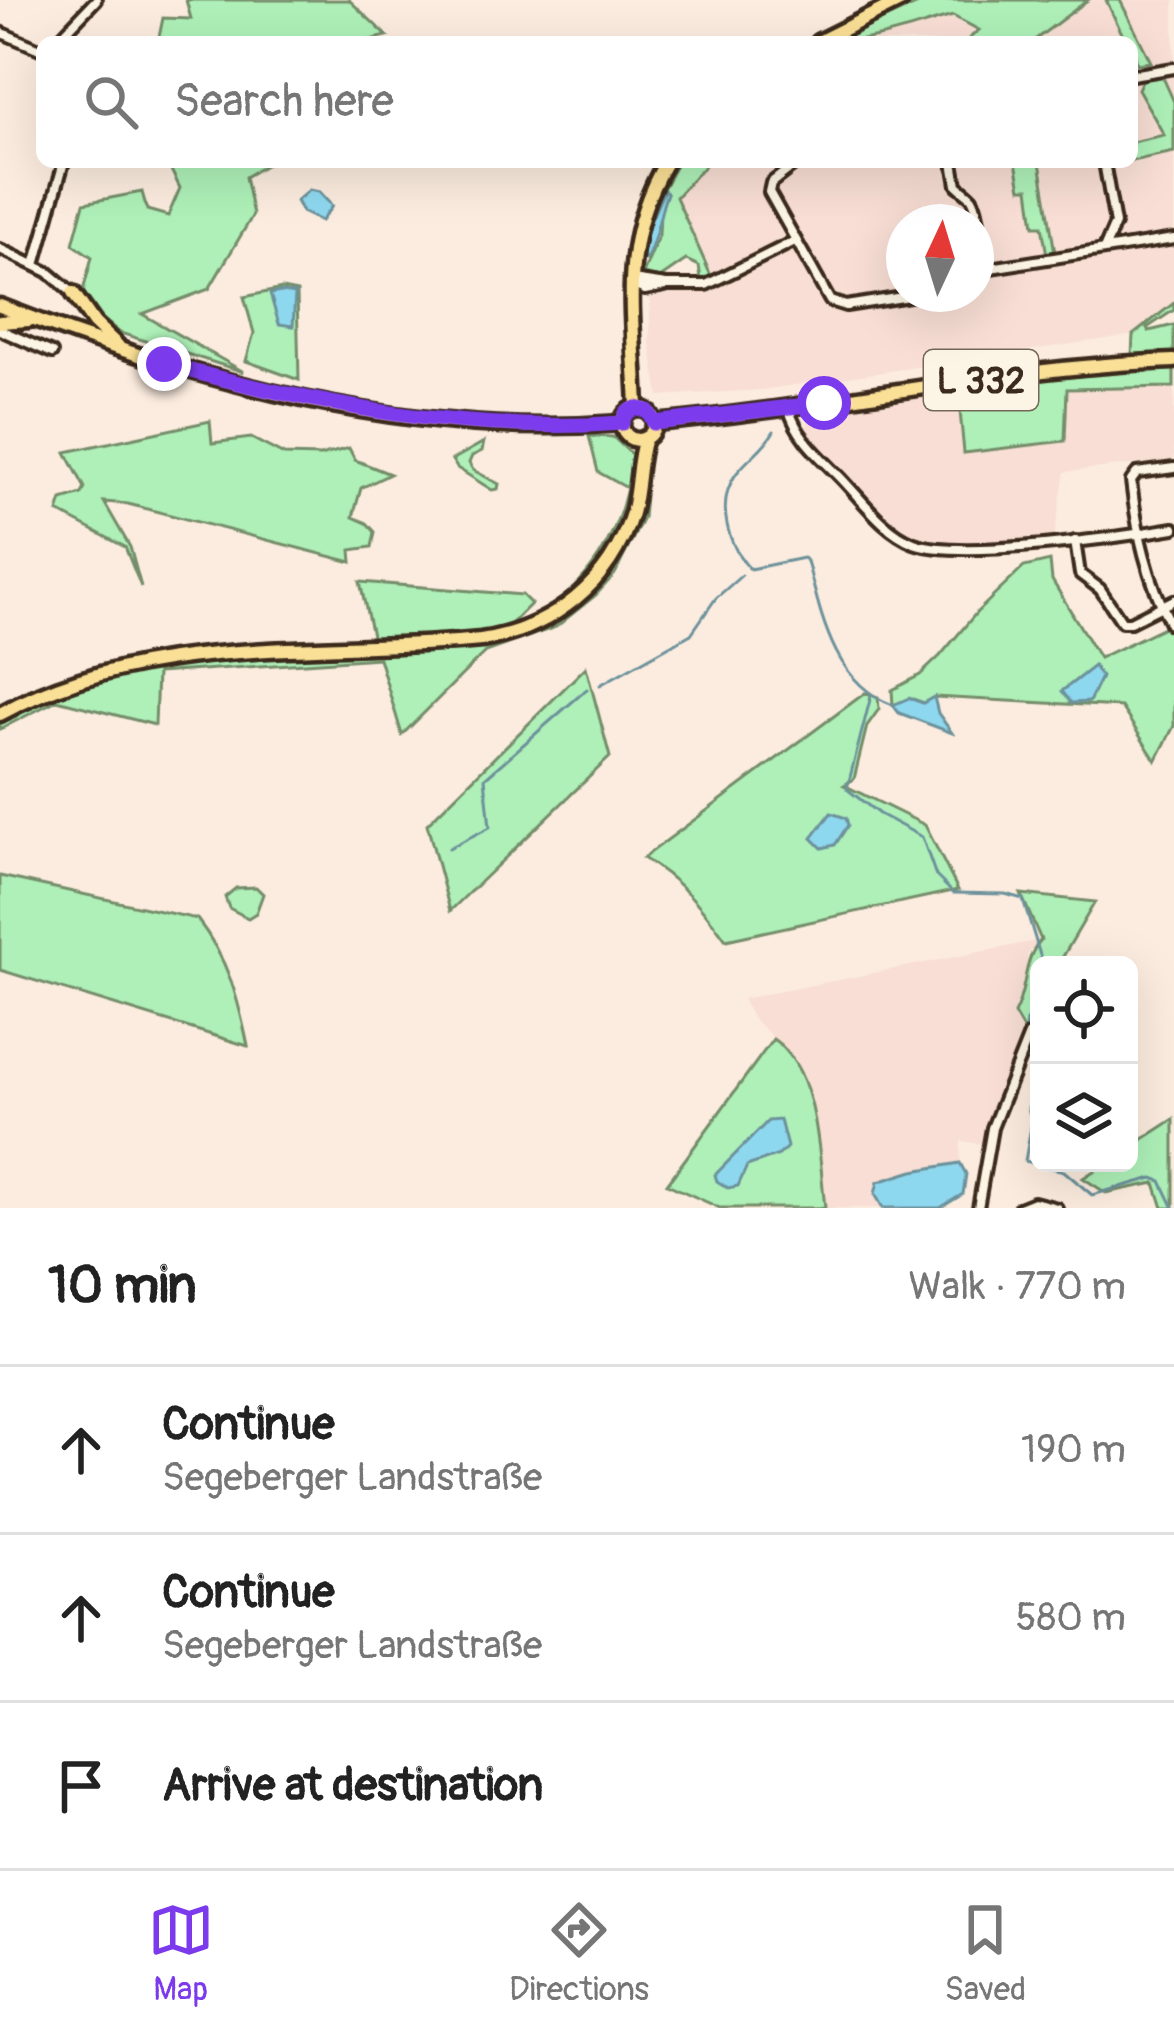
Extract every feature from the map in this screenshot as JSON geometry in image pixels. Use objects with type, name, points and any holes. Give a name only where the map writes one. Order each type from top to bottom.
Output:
[{"type":"main road","points":[[830,36],[902,0]]},
{"type":"main road","points":[[637,408],[631,280],[638,223],[663,168]]},
{"type":"main road","points":[[73,293],[94,323],[123,350]]},
{"type":"main road","points":[[0,306],[123,350],[260,389],[391,415],[506,424],[622,423],[638,438],[639,471],[628,524],[609,562],[580,596],[530,628],[470,641],[152,662],[64,684],[0,714]]},
{"type":"main road","points":[[0,326],[37,320]]},
{"type":"main road","name":"L 332","points":[[654,423],[789,409],[1060,369],[1174,361]]},
{"type":"main road","points":[[622,423],[626,413],[637,408],[648,411],[654,423],[638,438]]},
{"type":"street","points":[[62,36],[96,0]]},
{"type":"street","points":[[0,32],[36,47]]},
{"type":"street","points":[[1138,74],[1174,68]]},
{"type":"street","points":[[35,265],[62,168]]},
{"type":"street","points":[[790,168],[771,183],[769,192],[834,304],[886,300]]},
{"type":"street","points":[[954,168],[957,185],[972,196],[973,204]]},
{"type":"street","points":[[1104,249],[1115,224],[1105,168]]},
{"type":"street","points":[[994,267],[1174,239]]},
{"type":"street","points":[[631,280],[666,285],[717,281],[795,241]]},
{"type":"street","points":[[0,249],[57,278],[73,293]]},
{"type":"street","points":[[631,280],[639,289],[666,285]]},
{"type":"street","points":[[632,313],[651,290]]},
{"type":"street","points":[[0,326],[52,353]]},
{"type":"street","points":[[789,409],[802,436],[820,456],[880,519],[909,540],[939,549],[1075,541],[1174,528]]},
{"type":"street","points":[[1171,625],[1137,535],[1133,476],[1174,468]]},
{"type":"street","points":[[1075,541],[1080,574],[1100,589],[1122,622],[1174,600]]},
{"type":"street","points":[[978,1208],[992,1128],[1029,1034]]},
{"type":"street","points":[[1019,1208],[1034,1202],[1057,1208]]},
{"type":"shaded area","points":[[1088,0],[1106,0],[1123,36],[1040,36]]},
{"type":"shaded area","points":[[1121,0],[1174,0],[1174,102],[1161,73],[1165,136],[1138,141],[1138,64],[1151,62]]},
{"type":"shaded area","points":[[953,16],[980,30],[972,36],[883,36]]},
{"type":"shaded area","points":[[1174,152],[1174,303],[1133,335],[761,390],[659,396],[650,343],[650,277],[711,277],[676,197],[703,168],[1017,168],[1020,187],[1029,187],[1034,226],[1042,225],[1047,254],[1055,253],[1041,168],[1138,168],[1138,160]]},
{"type":"shaded area","points":[[1174,387],[1174,460],[1065,472],[1054,538],[1038,542],[972,547],[917,543],[896,532],[811,443],[807,430],[815,411],[958,390],[964,453],[1067,389]]},
{"type":"shaded area","points":[[1041,940],[1028,953],[1022,1000],[1014,1014],[1025,1033],[987,1145],[961,1141],[960,1163],[913,1171],[875,1194],[883,1208],[824,1208],[783,1046],[753,1019],[742,999]]},
{"type":"green space","points":[[186,0],[349,0],[387,36],[159,36],[163,18],[191,19]]},
{"type":"green space","points":[[927,0],[1088,0],[1040,36],[972,36],[979,30],[953,16],[883,36],[848,36]]},
{"type":"green space","points":[[1106,0],[1120,0],[1138,36],[1123,36]]},
{"type":"green space","points":[[1138,36],[1151,62],[1138,64]]},
{"type":"green space","points":[[1161,73],[1174,102],[1174,152],[1138,160],[1138,141],[1164,135],[1138,89],[1144,76]]},
{"type":"green space","points":[[170,168],[260,168],[245,177],[253,215],[209,289],[142,314],[244,372],[120,333],[83,291],[92,257],[73,244],[84,203],[142,192],[147,210],[168,216],[180,188]]},
{"type":"green space","points":[[675,168],[703,168],[676,197],[712,278],[701,279],[699,266],[686,260],[660,278],[643,274],[659,235],[667,193],[663,189]]},
{"type":"green space","points":[[1017,168],[1041,168],[1055,253],[1047,255],[1042,226],[1034,226],[1029,188],[1021,188]]},
{"type":"green space","points":[[282,289],[297,292],[299,380],[246,361],[254,333],[244,297]]},
{"type":"green space","points":[[1174,303],[1174,310],[1147,328],[1174,325],[1174,353],[1132,355],[1133,335]]},
{"type":"green space","points":[[1135,368],[1174,368],[1174,387],[1067,389],[1065,441],[964,453],[958,390]]},
{"type":"green space","points":[[210,421],[212,443],[251,438],[284,455],[320,456],[349,448],[355,460],[390,474],[361,488],[353,517],[375,532],[372,547],[351,550],[352,562],[128,504],[104,502],[130,547],[141,587],[125,547],[58,512],[62,500],[82,494],[85,488],[66,452]]},
{"type":"green space","points":[[589,436],[613,437],[630,453],[649,452],[643,518],[615,574],[556,627],[485,652],[402,735],[379,658],[157,673],[155,725],[57,700],[0,729],[0,707],[90,672],[182,654],[373,640],[360,582],[522,595],[531,604],[509,626],[532,618],[571,591],[587,573],[621,510],[627,488],[598,472]]},
{"type":"green space","points":[[484,442],[482,451],[469,463],[499,484],[498,489],[492,490],[457,468],[452,460]]},
{"type":"green space","points":[[1050,561],[1052,580],[1099,658],[1168,625],[1174,636],[1174,726],[1156,761],[1121,707],[934,697],[924,703],[913,699],[893,705],[892,690],[920,675],[1024,567]]},
{"type":"green space","points":[[586,667],[610,757],[450,911],[427,824]]},
{"type":"green space","points":[[865,693],[878,697],[879,709],[867,726],[854,779],[844,785],[925,825],[958,890],[726,940],[689,894],[643,858]]},
{"type":"green space","points":[[0,876],[197,919],[230,979],[248,1046],[0,970]]},
{"type":"green space","points":[[256,887],[263,894],[256,913],[248,918],[229,908],[225,897],[236,888]]},
{"type":"green space","points":[[1021,894],[1095,902],[1063,956],[1031,956],[1041,940]]},
{"type":"green space","points":[[1030,960],[1030,1021],[1025,1033],[1014,1014]]},
{"type":"green space","points":[[773,1039],[800,1071],[808,1093],[825,1208],[720,1208],[667,1184]]},
{"type":"green space","points":[[1174,1119],[1174,1208],[1163,1208],[1155,1183],[1106,1193],[1083,1178],[1092,1172],[1138,1172],[1138,1142]]},
{"type":"water","points":[[309,190],[319,192],[332,206],[321,221],[302,212],[296,201]]},
{"type":"water","points":[[664,190],[667,193],[646,260],[642,257],[646,232]]},
{"type":"water","points":[[270,294],[295,294],[293,326],[279,324]]},
{"type":"water","points":[[1094,666],[1101,677],[1089,702],[1071,703],[1062,691]]},
{"type":"water","points":[[934,697],[952,733],[899,713],[893,705],[909,698],[923,703]]},
{"type":"water","points":[[831,813],[846,818],[848,825],[835,845],[822,848],[812,838]]},
{"type":"water","points":[[780,1120],[787,1147],[779,1155],[747,1166],[738,1186],[728,1188],[717,1181],[715,1175],[768,1121]]},
{"type":"water","points":[[960,1163],[966,1174],[963,1194],[940,1208],[883,1208],[875,1194],[878,1182]]},
{"type":"waterway","points":[[774,431],[730,485],[725,511],[730,536],[750,569],[807,561],[825,624],[843,664],[873,695],[893,705]]},
{"type":"waterway","points":[[599,565],[626,512],[631,460]]},
{"type":"waterway","points":[[501,642],[550,622],[590,592],[620,554],[642,506]]},
{"type":"waterway","points":[[600,685],[691,634],[716,598],[742,575]]},
{"type":"waterway","points":[[443,649],[492,644]]},
{"type":"waterway","points":[[376,652],[384,652]]},
{"type":"waterway","points":[[204,662],[367,653]]},
{"type":"waterway","points":[[159,655],[169,654]]},
{"type":"waterway","points":[[449,848],[490,827],[485,778],[587,689]]},
{"type":"waterway","points":[[871,696],[847,789],[879,814],[922,837],[936,876],[953,893],[1023,899],[1040,956]]},
{"type":"waterway","points":[[0,722],[14,714]]},
{"type":"waterway","points":[[1025,1031],[1030,1017]]},
{"type":"waterway","points":[[1029,1042],[1028,1059],[1037,1078],[1028,1108],[1032,1121],[1025,1161],[1064,1171],[1092,1195],[1153,1178],[1161,1181],[1174,1208]]},
{"type":"route","points":[[164,364],[278,394],[406,417],[472,423],[622,423],[627,412],[639,408],[654,423],[824,403]]}]
